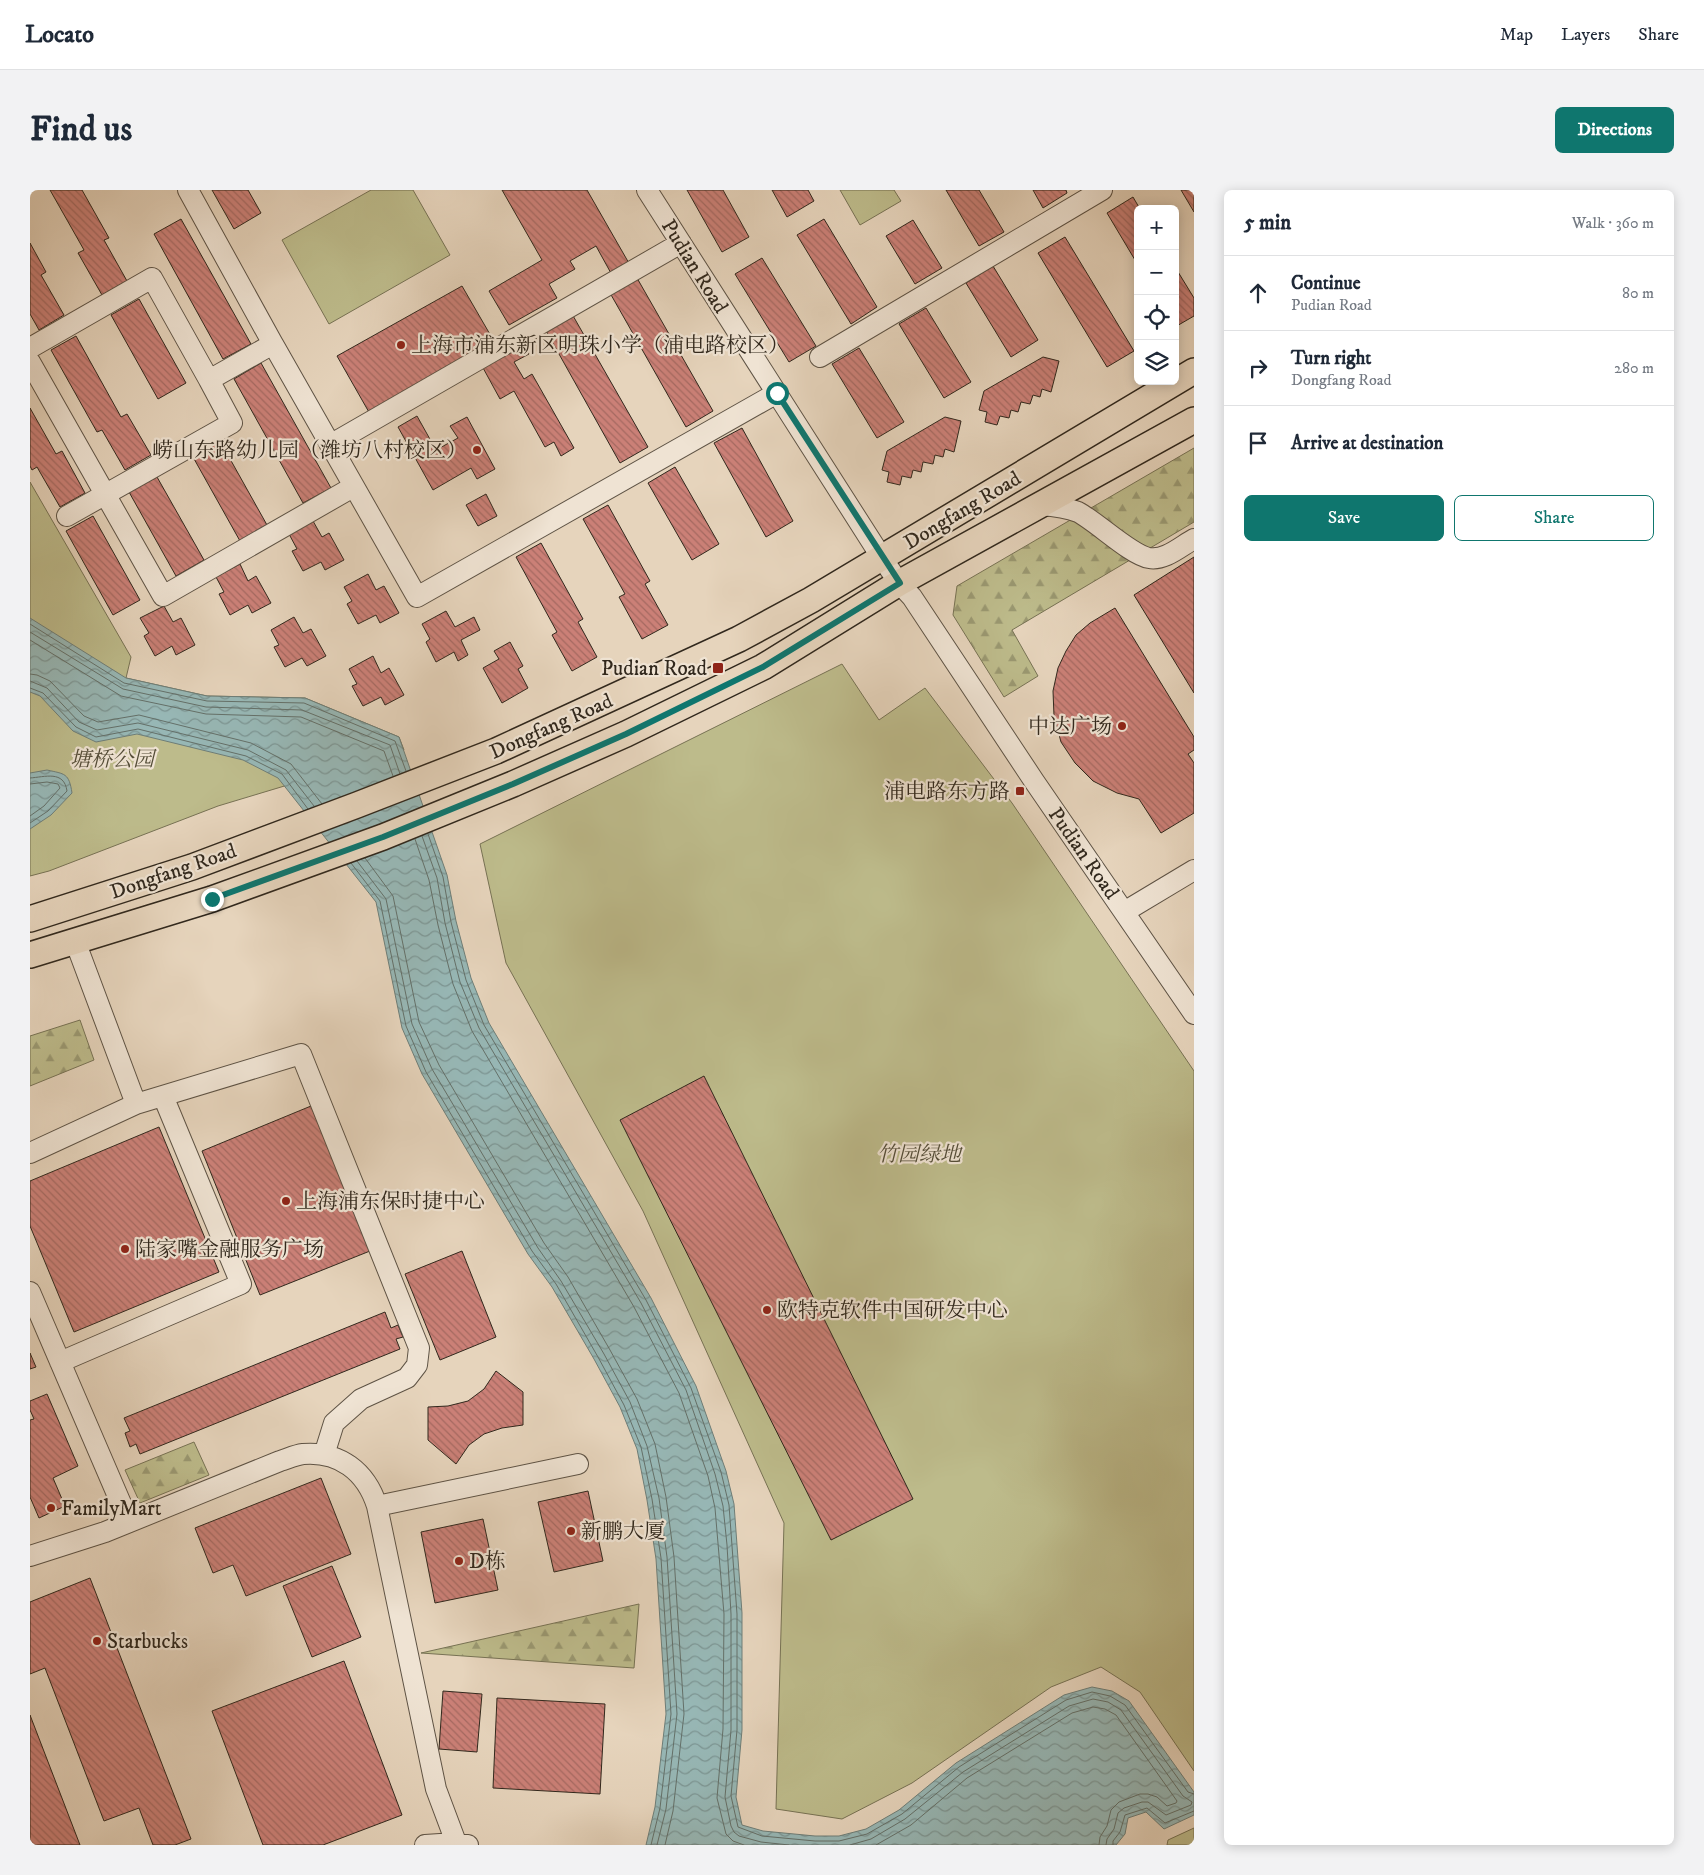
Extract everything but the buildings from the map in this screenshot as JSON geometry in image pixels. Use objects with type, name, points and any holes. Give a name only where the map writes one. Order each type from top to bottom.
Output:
[{"type":"main road","name":"Dongfang Road","points":[[30,919],[192,867],[496,751],[739,639],[811,600],[1194,371]]},
{"type":"main road","name":"Dongfang Road","points":[[30,954],[212,899],[383,837],[513,784],[626,734],[763,667],[900,583],[1194,420]]},
{"type":"street","points":[[188,190],[353,487],[417,597],[777,393]]},
{"type":"street","name":"Pudian Road","points":[[647,190],[882,558],[912,597],[1034,782],[1124,912],[1186,985],[1194,1014]]},
{"type":"street","points":[[820,357],[1089,193]]},
{"type":"street","points":[[330,445],[681,243]]},
{"type":"street","points":[[30,348],[152,278],[232,423],[67,516]]},
{"type":"street","points":[[209,380],[273,344]]},
{"type":"street","points":[[30,362],[163,596],[353,487]]},
{"type":"street","points":[[1040,505],[1078,512],[1135,551],[1149,558],[1165,556],[1194,539]]},
{"type":"street","points":[[1124,912],[1194,870]]},
{"type":"street","points":[[75,941],[136,1104]]},
{"type":"street","points":[[30,1153],[136,1104],[300,1054],[419,1348],[416,1365],[407,1378],[361,1400],[334,1423],[324,1455]]},
{"type":"street","points":[[60,1362],[241,1284],[163,1096]]},
{"type":"street","points":[[30,1292],[130,1522]]},
{"type":"street","points":[[30,1556],[82,1540],[130,1522],[301,1454],[324,1455],[342,1461],[359,1474],[372,1490],[378,1506],[436,1789],[462,1844],[425,1845]]},
{"type":"street","points":[[378,1506],[578,1464]]},
{"type":"green space","points":[[371,190],[413,190],[450,255],[329,324],[282,240]]},
{"type":"green space","points":[[840,190],[894,190],[901,201],[860,225]]},
{"type":"green space","points":[[1194,448],[1194,522],[1012,630],[1038,676],[1004,697],[953,615],[957,586]]},
{"type":"green space","name":"塘桥公园","points":[[30,482],[131,657],[126,678],[207,696],[305,698],[399,737],[404,750],[218,806],[49,871],[30,876]]},
{"type":"green space","name":"竹园绿地","points":[[842,664],[879,720],[925,688],[1012,803],[1194,1071],[1194,1771],[1140,1692],[1101,1667],[1051,1687],[912,1783],[842,1819],[776,1809],[784,1523],[643,1211],[506,963],[480,844]]},
{"type":"green space","points":[[80,1020],[94,1060],[30,1086],[30,1036]]},
{"type":"green space","points":[[194,1442],[209,1475],[140,1503],[125,1470]]},
{"type":"green space","points":[[639,1604],[634,1668],[421,1653]]},
{"type":"green space","points":[[1194,1828],[1194,1845],[1167,1845],[1168,1840]]},
{"type":"water","points":[[30,618],[126,678],[207,696],[305,698],[399,737],[447,875],[456,921],[471,978],[489,1023],[651,1298],[696,1386],[726,1471],[734,1504],[742,1613],[742,1730],[736,1797],[742,1825],[763,1831],[815,1836],[839,1836],[866,1829],[899,1810],[956,1763],[1064,1695],[1092,1687],[1112,1691],[1129,1701],[1194,1792],[1194,1815],[1164,1829],[1146,1812],[1128,1818],[1125,1834],[1116,1845],[646,1845],[655,1807],[666,1714],[656,1559],[637,1449],[620,1407],[594,1359],[552,1287],[528,1254],[422,1074],[402,1028],[376,902],[278,778],[243,760],[137,734],[96,742],[73,731],[40,696],[30,692]]},
{"type":"water","points":[[47,770],[58,772],[68,778],[72,793],[51,815],[30,829],[30,773]]},
{"type":"place","name":"上海市浦东新区明珠小学（浦电路校区）","points":[[401,345]]},
{"type":"place","name":"崂山东路幼儿园（潍坊八村校区）","points":[[477,450]]},
{"type":"place","name":"Pudian Road","points":[[718,668]]},
{"type":"place","name":"中达广场","points":[[1122,726]]},
{"type":"place","name":"浦电路东方路","points":[[1020,791]]},
{"type":"place","name":"上海浦东保时捷中心","points":[[286,1201]]},
{"type":"place","name":"陆家嘴金融服务广场","points":[[125,1249]]},
{"type":"place","name":"欧特克软件中国研发中心","points":[[767,1310]]},
{"type":"place","name":"FamilyMart","points":[[51,1508]]},
{"type":"place","name":"新鹏大厦","points":[[571,1531]]},
{"type":"place","name":"D栋","points":[[459,1561]]},
{"type":"place","name":"Starbucks","points":[[97,1641]]},
{"type":"route","points":[[212,899],[383,837],[513,784],[626,734],[763,667],[900,583],[882,558],[777,393]]}]
